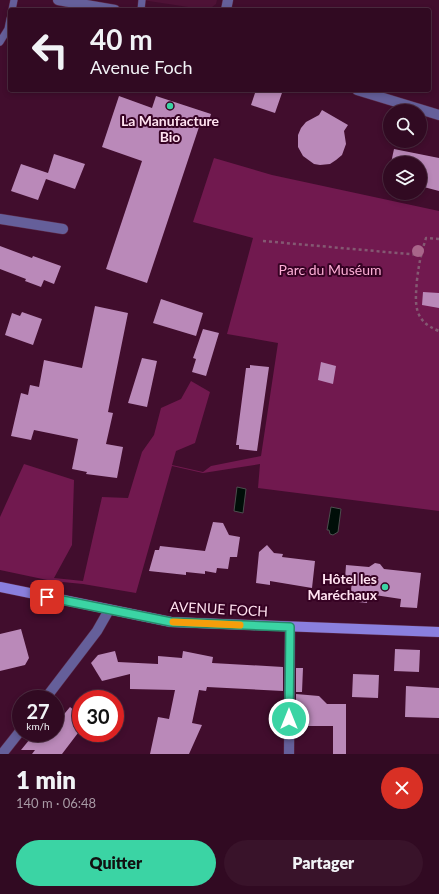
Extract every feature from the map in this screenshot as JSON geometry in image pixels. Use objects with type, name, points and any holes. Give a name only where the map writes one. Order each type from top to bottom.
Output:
[{"type":"main road","name":"AVENUE FOCH","points":[[0,587],[171,622],[439,632]]},
{"type":"street","points":[[58,0],[104,8]]},
{"type":"street","points":[[364,92],[439,115]]},
{"type":"street","points":[[0,219],[63,229]]},
{"type":"street","points":[[52,690],[97,631],[109,610]]},
{"type":"street","points":[[289,752],[290,627]]},
{"type":"street","points":[[2,754],[12,741]]},
{"type":"lane","points":[[0,42],[8,29]]},
{"type":"path","points":[[439,239],[426,238],[420,255],[415,303],[418,313],[424,323],[439,331]]},
{"type":"path","points":[[263,241],[420,255]]},
{"type":"shaded area","points":[[142,0],[217,0],[216,4],[211,8],[195,8]]},
{"type":"shaded area","points":[[237,487],[246,489],[243,513],[234,511]]},
{"type":"shaded area","points":[[331,507],[341,509],[338,532],[333,535],[330,534],[329,530],[327,530]]},
{"type":"green space","name":"Parc du Muséum","points":[[214,158],[272,175],[439,211],[439,511],[258,488],[260,464],[203,473],[172,466],[136,593],[83,584],[52,581],[0,570],[0,517],[24,464],[74,480],[72,545],[54,578],[83,581],[102,497],[128,498],[142,452],[154,435],[161,408],[181,399],[191,381],[210,392],[195,443],[176,451],[172,465],[203,472],[211,466],[261,456],[278,343],[227,334],[253,238],[193,222]]},
{"type":"building","points":[[255,92],[282,92],[275,113],[251,105]]},
{"type":"building","points":[[119,96],[152,108],[156,96],[211,114],[207,127],[200,124],[147,283],[106,269],[142,161],[102,147]]},
{"type":"building","points":[[322,110],[348,125],[344,131],[346,144],[342,155],[330,164],[320,165],[314,164],[303,156],[298,147],[298,135],[306,122],[319,115]]},
{"type":"building","points":[[394,149],[439,158],[439,191],[427,188],[427,156],[392,156]]},
{"type":"building","points":[[54,154],[85,164],[75,189],[46,179],[38,200],[11,191],[21,164],[48,173]]},
{"type":"building","points":[[0,246],[32,258],[33,256],[61,266],[54,284],[44,280],[41,287],[25,281],[26,279],[0,269]]},
{"type":"building","points":[[423,292],[439,293],[439,308],[422,305]]},
{"type":"building","points":[[161,299],[203,313],[196,336],[153,323]]},
{"type":"building","points":[[95,306],[128,313],[108,412],[113,413],[106,444],[123,447],[117,478],[86,474],[87,472],[72,469],[78,439],[34,430],[31,440],[11,436],[21,393],[28,395],[30,385],[39,387],[44,360],[82,368]]},
{"type":"building","points":[[22,312],[42,319],[33,345],[5,335],[12,313],[20,316]]},
{"type":"building","points":[[203,329],[219,333],[206,376],[192,372],[196,359],[193,358]]},
{"type":"building","points":[[142,358],[157,361],[147,407],[128,403]]},
{"type":"building","points":[[321,362],[336,366],[333,384],[318,380]]},
{"type":"building","points":[[250,365],[269,367],[257,451],[239,449],[239,445],[236,445],[246,368],[250,368]]},
{"type":"building","points":[[213,522],[223,523],[229,535],[240,537],[237,557],[230,557],[228,569],[217,568],[216,573],[205,571],[205,574],[186,572],[186,575],[149,571],[155,550],[159,550],[160,546],[205,551]]},
{"type":"building","points":[[267,545],[274,553],[283,554],[282,557],[315,561],[312,588],[270,581],[270,585],[256,583],[259,552]]},
{"type":"building","name":"Hôtel les Maréchaux","points":[[375,563],[380,564],[384,569],[421,573],[417,608],[400,607],[401,599],[368,594],[367,603],[350,601],[352,580],[345,579],[346,565],[369,567]]},
{"type":"building","points":[[21,629],[29,658],[25,665],[0,671],[0,634]]},
{"type":"building","points":[[395,649],[420,650],[419,672],[394,671]]},
{"type":"building","points":[[115,651],[118,662],[158,664],[158,656],[182,658],[183,651],[213,657],[212,663],[283,667],[283,691],[207,687],[206,691],[199,690],[192,723],[202,725],[189,754],[150,754],[158,717],[169,719],[175,690],[130,689],[130,674],[102,681],[91,663],[98,655]]},
{"type":"building","points":[[296,668],[303,668],[302,692],[296,692]]},
{"type":"building","points":[[353,674],[379,675],[378,698],[352,697]]},
{"type":"building","points":[[406,686],[439,688],[439,718],[405,717]]},
{"type":"building","points":[[296,694],[319,696],[327,704],[346,704],[346,754],[333,754],[333,726],[296,726]]},
{"type":"building","points":[[70,707],[72,709],[72,741],[62,754],[32,754],[35,750],[21,750],[28,742],[64,742],[64,714]]},
{"type":"slow traffic","points":[[173,622],[240,625]]},
{"type":"place","name":"La Manufacture Bio","points":[[170,106]]},
{"type":"place","name":"Hôtel les Maréchaux","points":[[385,587]]},
{"type":"route","points":[[47,597],[171,622],[290,627],[289,719]]}]
